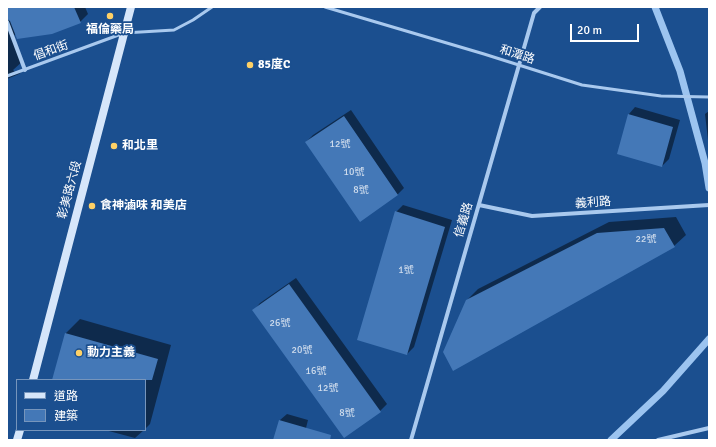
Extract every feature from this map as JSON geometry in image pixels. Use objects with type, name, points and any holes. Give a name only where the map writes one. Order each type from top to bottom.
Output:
[{"type":"street","name":"彰美路六段","points":[[33,379],[131,7]]},
{"type":"street","name":"信義路","points":[[411,440],[518,65],[534,14],[540,7]]},
{"type":"street","points":[[7,22],[24,70]]},
{"type":"street","name":"義利路","points":[[479,205],[532,216],[709,205]]},
{"type":"street","points":[[658,440],[709,428]]},
{"type":"lane","points":[[124,33],[174,30],[193,20],[212,7]]},
{"type":"lane","name":"和潭路","points":[[325,7],[582,85],[661,96],[709,97]]},
{"type":"lane","name":"倡和街","points":[[7,76],[124,33]]},
{"type":"building","points":[[7,7],[74,7],[81,23],[52,34],[17,39],[10,21],[7,19]]},
{"type":"building","points":[[628,114],[673,127],[662,167],[617,154]]},
{"type":"building","points":[[344,116],[398,195],[360,222],[305,142]]},
{"type":"building","points":[[395,211],[445,227],[407,355],[357,340]]},
{"type":"building","points":[[664,228],[675,247],[453,371],[443,352],[466,300],[597,233]]},
{"type":"building","points":[[289,284],[381,412],[344,438],[252,310]]},
{"type":"building","points":[[65,333],[158,359],[152,380],[52,379]]},
{"type":"building","points":[[279,420],[331,435],[330,440],[273,440]]},
{"type":"waterway","points":[[655,7],[680,71],[705,163],[709,188]]},
{"type":"waterway","points":[[611,440],[663,391],[709,339]]},
{"type":"place","name":"福倫藥局","points":[[110,16]]},
{"type":"place","name":"85度C","points":[[250,65]]},
{"type":"place","name":"和北里","points":[[114,146]]},
{"type":"place","name":"食神滷味 和美店","points":[[92,206]]},
{"type":"place","name":"動力主義","points":[[79,353]]}]
